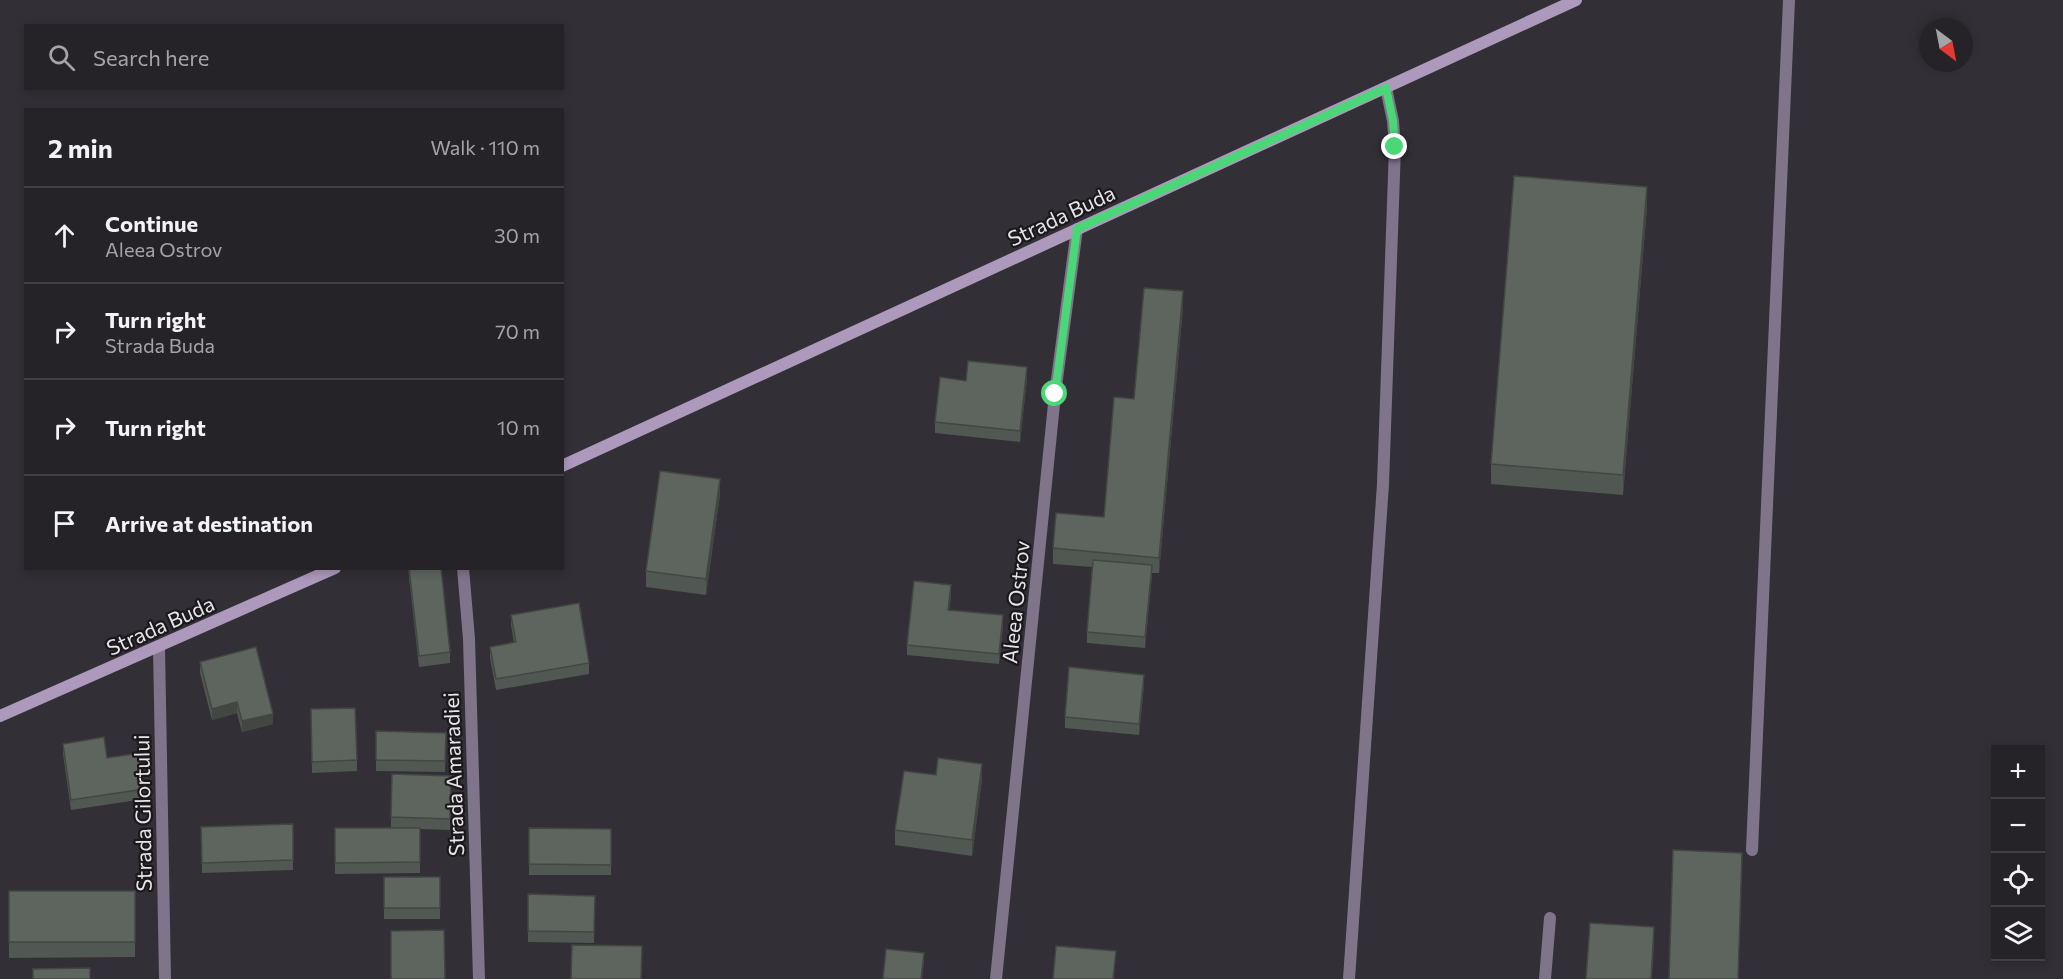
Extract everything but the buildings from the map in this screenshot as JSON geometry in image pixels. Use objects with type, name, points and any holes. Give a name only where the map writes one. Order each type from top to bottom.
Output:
[{"type":"main road","name":"Strada Buda","points":[[564,465],[1576,0]]},
{"type":"main road","name":"Strada Buda","points":[[0,716],[331,570]]},
{"type":"street","points":[[1752,850],[1789,0]]},
{"type":"street","points":[[1349,979],[1383,484],[1395,147],[1393,121],[1386,88]]},
{"type":"street","name":"Aleea Ostrov","points":[[996,979],[1055,394],[1077,229]]},
{"type":"street","name":"Strada Amaradiei","points":[[463,570],[469,639],[478,979]]},
{"type":"street","name":"Strada Gilortului","points":[[159,647],[165,979]]},
{"type":"street","points":[[1545,979],[1550,918]]},
{"type":"route","points":[[1055,394],[1077,229],[1386,88],[1393,121],[1395,147]]}]
